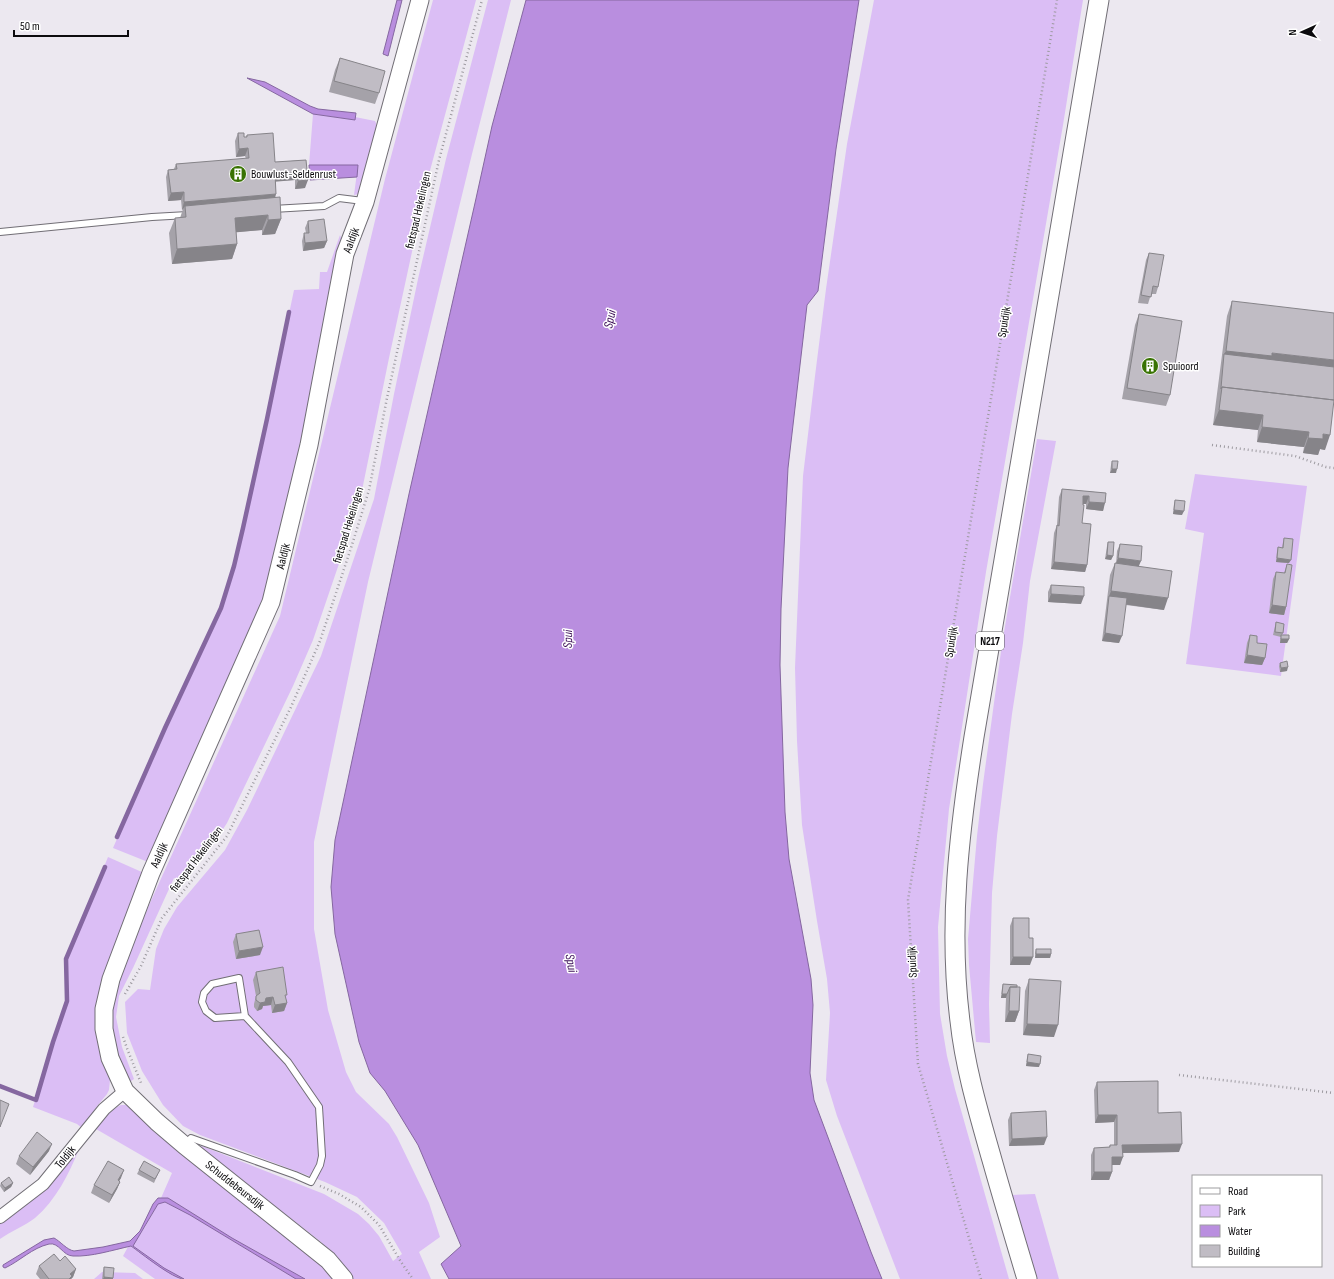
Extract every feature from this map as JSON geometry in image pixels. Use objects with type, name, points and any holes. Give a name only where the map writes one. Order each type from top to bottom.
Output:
[{"type":"main road","name":"N217","points":[[1027,1279],[980,1118],[962,1041],[956,979],[955,910],[957,860],[962,815],[975,730],[1099,0]]},
{"type":"street","name":"Aaldijk","points":[[125,1091],[110,1058],[104,1029],[104,1008],[111,979],[151,873],[271,602],[309,445],[345,254],[365,202],[420,0]]},
{"type":"street","name":"Schuddebeursdijk","points":[[125,1091],[157,1122],[184,1145],[328,1260],[344,1279]]},
{"type":"street","name":"Toldijk","points":[[0,1216],[43,1184],[104,1109],[125,1091]]},
{"type":"lane","points":[[269,210],[324,206],[339,198],[365,202]]},
{"type":"lane","points":[[0,232],[191,214]]},
{"type":"lane","points":[[184,1145],[191,1138],[311,1182],[320,1165],[322,1156],[319,1107],[288,1062],[245,1016],[239,978],[212,984],[204,993],[202,1002],[206,1011],[215,1018],[245,1016]]},
{"type":"path","name":"fietspad Hekelingen","points":[[122,998],[141,966],[162,918],[227,836],[291,707],[320,641],[352,548],[369,490],[388,390],[439,160],[482,0]]},
{"type":"path","name":"Spuidijk","points":[[981,1279],[918,1064],[908,900],[1057,0]]},
{"type":"path","points":[[1212,445],[1295,456],[1326,467],[1334,468]]},
{"type":"path","points":[[122,1033],[140,1081]]},
{"type":"path","points":[[1180,1075],[1334,1093]]},
{"type":"path","points":[[311,1182],[339,1194],[361,1208],[379,1225],[413,1279]]},
{"type":"green space","points":[[433,0],[476,0],[428,178],[359,505],[313,640],[293,686],[227,823],[212,846],[184,881],[174,878],[119,996],[116,1017],[122,1047],[134,1079],[128,1083],[117,1058],[111,1028],[111,1016],[118,983],[145,914],[280,616],[385,179]]},
{"type":"green space","points":[[488,0],[511,0],[368,582],[314,842],[314,929],[328,1010],[346,1072],[356,1092],[389,1124],[397,1137],[429,1203],[440,1237],[419,1252],[431,1279],[353,1279],[336,1257],[321,1242],[199,1147],[202,1146],[324,1194],[358,1214],[369,1224],[379,1236],[393,1261],[402,1254],[384,1223],[357,1197],[325,1182],[200,1135],[183,1126],[163,1105],[142,1071],[127,1033],[125,1002],[138,989],[150,990],[156,949],[164,929],[177,907],[225,850],[247,810],[321,656],[374,499],[418,279],[446,159]]},
{"type":"green space","points":[[874,0],[1083,0],[986,572],[949,809],[938,927],[940,1014],[947,1056],[1009,1279],[900,1279],[837,1116],[826,1080],[830,1013],[827,979],[802,825],[797,741],[795,668],[803,476],[826,289],[847,144]]},
{"type":"green space","points":[[313,114],[355,120],[355,117],[375,121],[379,130],[359,194],[354,195],[358,165],[309,165]]},
{"type":"green space","points":[[340,235],[343,244],[279,544],[263,601],[148,862],[113,848],[165,728],[221,608],[234,566],[243,528],[294,290],[319,289],[320,272],[327,272]]},
{"type":"green space","points":[[1037,439],[1056,441],[1030,581],[997,836],[992,893],[989,1004],[990,1043],[976,1042],[968,939],[977,836],[1002,644]]},
{"type":"green space","points":[[1195,474],[1307,486],[1281,676],[1186,664],[1204,533],[1185,529]]},
{"type":"green space","points":[[108,857],[144,873],[108,968],[105,1066],[110,1080],[109,1090],[82,1128],[77,1124],[33,1107],[67,1001],[66,959]]},
{"type":"green space","points":[[121,1105],[126,1105],[320,1262],[334,1279],[305,1279],[232,1238],[168,1198],[161,1198],[172,1173],[96,1129],[110,1112]]},
{"type":"green space","points":[[79,1149],[71,1168],[56,1195],[43,1211],[31,1221],[0,1239],[0,1221],[23,1207],[43,1190]]},
{"type":"green space","points":[[1035,1194],[1059,1279],[1036,1279],[1012,1195]]},
{"type":"green space","points":[[165,1202],[190,1215],[296,1279],[184,1279],[164,1268],[133,1246],[158,1204]]},
{"type":"green space","points":[[129,1245],[181,1279],[155,1279],[123,1256]]},
{"type":"green space","points":[[102,1272],[135,1273],[143,1279],[94,1279]]},
{"type":"water","points":[[397,0],[402,0],[388,56],[383,54]]},
{"type":"water","name":"Spui","points":[[526,0],[859,0],[836,149],[818,291],[807,305],[788,468],[781,609],[780,665],[785,812],[789,859],[811,979],[813,1005],[810,1073],[814,1100],[882,1279],[449,1279],[441,1264],[461,1246],[418,1145],[385,1091],[370,1073],[359,1042],[335,934],[331,887],[335,840],[409,494],[492,126]]},
{"type":"water","points":[[247,78],[265,82],[318,109],[356,113],[355,120],[313,114]]},
{"type":"water","points":[[309,165],[358,165],[357,177],[310,180]]},
{"type":"water","points":[[158,1198],[168,1198],[232,1238],[305,1279],[296,1279],[190,1215],[165,1202],[158,1204],[133,1246],[164,1268],[184,1279],[172,1275],[131,1246],[95,1254],[73,1256],[66,1254],[56,1245],[49,1244],[37,1248],[5,1268],[3,1267],[3,1265],[44,1240],[54,1238],[74,1251],[130,1241],[140,1231],[153,1204]]},
{"type":"building","points":[[340,58],[385,71],[379,93],[334,81]]},
{"type":"building","name":"Bouwlust-Seldenrust","points":[[238,133],[244,133],[244,137],[247,137],[247,135],[273,133],[275,162],[306,160],[308,180],[298,181],[297,172],[275,174],[276,194],[184,202],[184,192],[171,193],[168,170],[177,169],[176,164],[249,158],[248,148],[239,149]]},
{"type":"building","points":[[280,197],[281,219],[268,220],[268,215],[235,218],[237,244],[177,249],[175,218],[186,217],[185,206]]},
{"type":"building","points":[[324,219],[327,241],[305,243],[304,233],[309,233],[308,221]]},
{"type":"building","points":[[1149,253],[1164,255],[1158,287],[1153,286],[1151,297],[1141,295]]},
{"type":"building","points":[[1232,301],[1334,313],[1334,360],[1272,353],[1272,356],[1226,351]]},
{"type":"building","name":"Spuioord","points":[[1139,314],[1182,321],[1170,395],[1127,388]]},
{"type":"building","points":[[1224,354],[1334,367],[1334,400],[1222,387],[1221,389]]},
{"type":"building","points":[[1222,387],[1334,400],[1330,435],[1323,434],[1323,439],[1308,438],[1309,432],[1262,427],[1263,415],[1219,410]]},
{"type":"building","points":[[1112,461],[1118,461],[1117,469],[1112,469]]},
{"type":"building","points":[[1062,489],[1106,493],[1105,503],[1089,502],[1089,496],[1083,496],[1084,505],[1082,523],[1091,524],[1087,565],[1054,562]]},
{"type":"building","points":[[1175,500],[1185,501],[1184,511],[1174,510]]},
{"type":"building","points":[[1284,538],[1293,539],[1291,560],[1277,558],[1278,547],[1283,548]]},
{"type":"building","points":[[1108,542],[1114,542],[1113,556],[1107,555]]},
{"type":"building","points":[[1120,544],[1142,546],[1141,561],[1118,558]]},
{"type":"building","points":[[1115,563],[1172,571],[1168,598],[1111,591]]},
{"type":"building","points":[[1287,564],[1292,565],[1286,607],[1272,605],[1276,572],[1285,573]]},
{"type":"building","points":[[1051,585],[1084,587],[1084,596],[1051,594]]},
{"type":"building","points":[[1109,596],[1127,598],[1122,636],[1105,633]]},
{"type":"building","points":[[1276,622],[1284,624],[1283,633],[1275,632]]},
{"type":"building","points":[[1250,635],[1257,636],[1257,643],[1267,644],[1265,658],[1247,655]]},
{"type":"building","points":[[1281,635],[1289,635],[1289,639],[1281,639]]},
{"type":"building","points":[[1287,661],[1288,667],[1281,668],[1280,663]]},
{"type":"building","points":[[1013,918],[1029,918],[1029,938],[1033,938],[1033,957],[1013,957]]},
{"type":"building","points":[[259,930],[263,947],[239,951],[236,934]]},
{"type":"building","points":[[1036,949],[1051,949],[1051,954],[1036,954]]},
{"type":"building","points":[[283,967],[287,1003],[275,1005],[273,997],[266,998],[265,1002],[260,1003],[256,1000],[256,996],[260,993],[256,972]]},
{"type":"building","points":[[1029,979],[1061,981],[1058,1025],[1027,1024]]},
{"type":"building","points":[[1003,984],[1017,985],[1017,987],[1010,987],[1007,994],[1002,994]]},
{"type":"building","points":[[1010,987],[1020,987],[1019,1011],[1009,1011]]},
{"type":"building","points":[[1028,1054],[1041,1056],[1040,1064],[1027,1062]]},
{"type":"building","points":[[1158,1081],[1158,1113],[1181,1112],[1182,1144],[1122,1145],[1123,1157],[1112,1157],[1112,1172],[1094,1172],[1094,1148],[1117,1145],[1117,1115],[1098,1115],[1097,1082]]},
{"type":"building","points":[[0,1100],[9,1104],[0,1127]]},
{"type":"building","points":[[1046,1111],[1047,1137],[1012,1139],[1011,1113]]},
{"type":"building","points":[[37,1132],[52,1144],[33,1167],[19,1156]]},
{"type":"building","points":[[108,1161],[124,1170],[118,1180],[120,1182],[112,1195],[94,1185]]},
{"type":"building","points":[[144,1161],[160,1170],[155,1179],[139,1170]]},
{"type":"building","points":[[9,1177],[13,1183],[5,1188],[1,1183]]},
{"type":"building","points":[[54,1254],[60,1261],[65,1256],[76,1269],[70,1274],[72,1276],[69,1279],[49,1279],[39,1266]]},
{"type":"building","points":[[104,1267],[114,1268],[113,1278],[104,1277]]},
{"type":"waterway","points":[[117,837],[165,728],[221,608],[234,566],[243,528],[289,312]]},
{"type":"waterway","points":[[0,1086],[36,1100],[67,1001],[66,959],[105,867]]},
{"type":"place","name":"Bouwlust-Seldenrust","points":[[238,174]]},
{"type":"place","name":"Spuioord","points":[[1150,366]]}]
